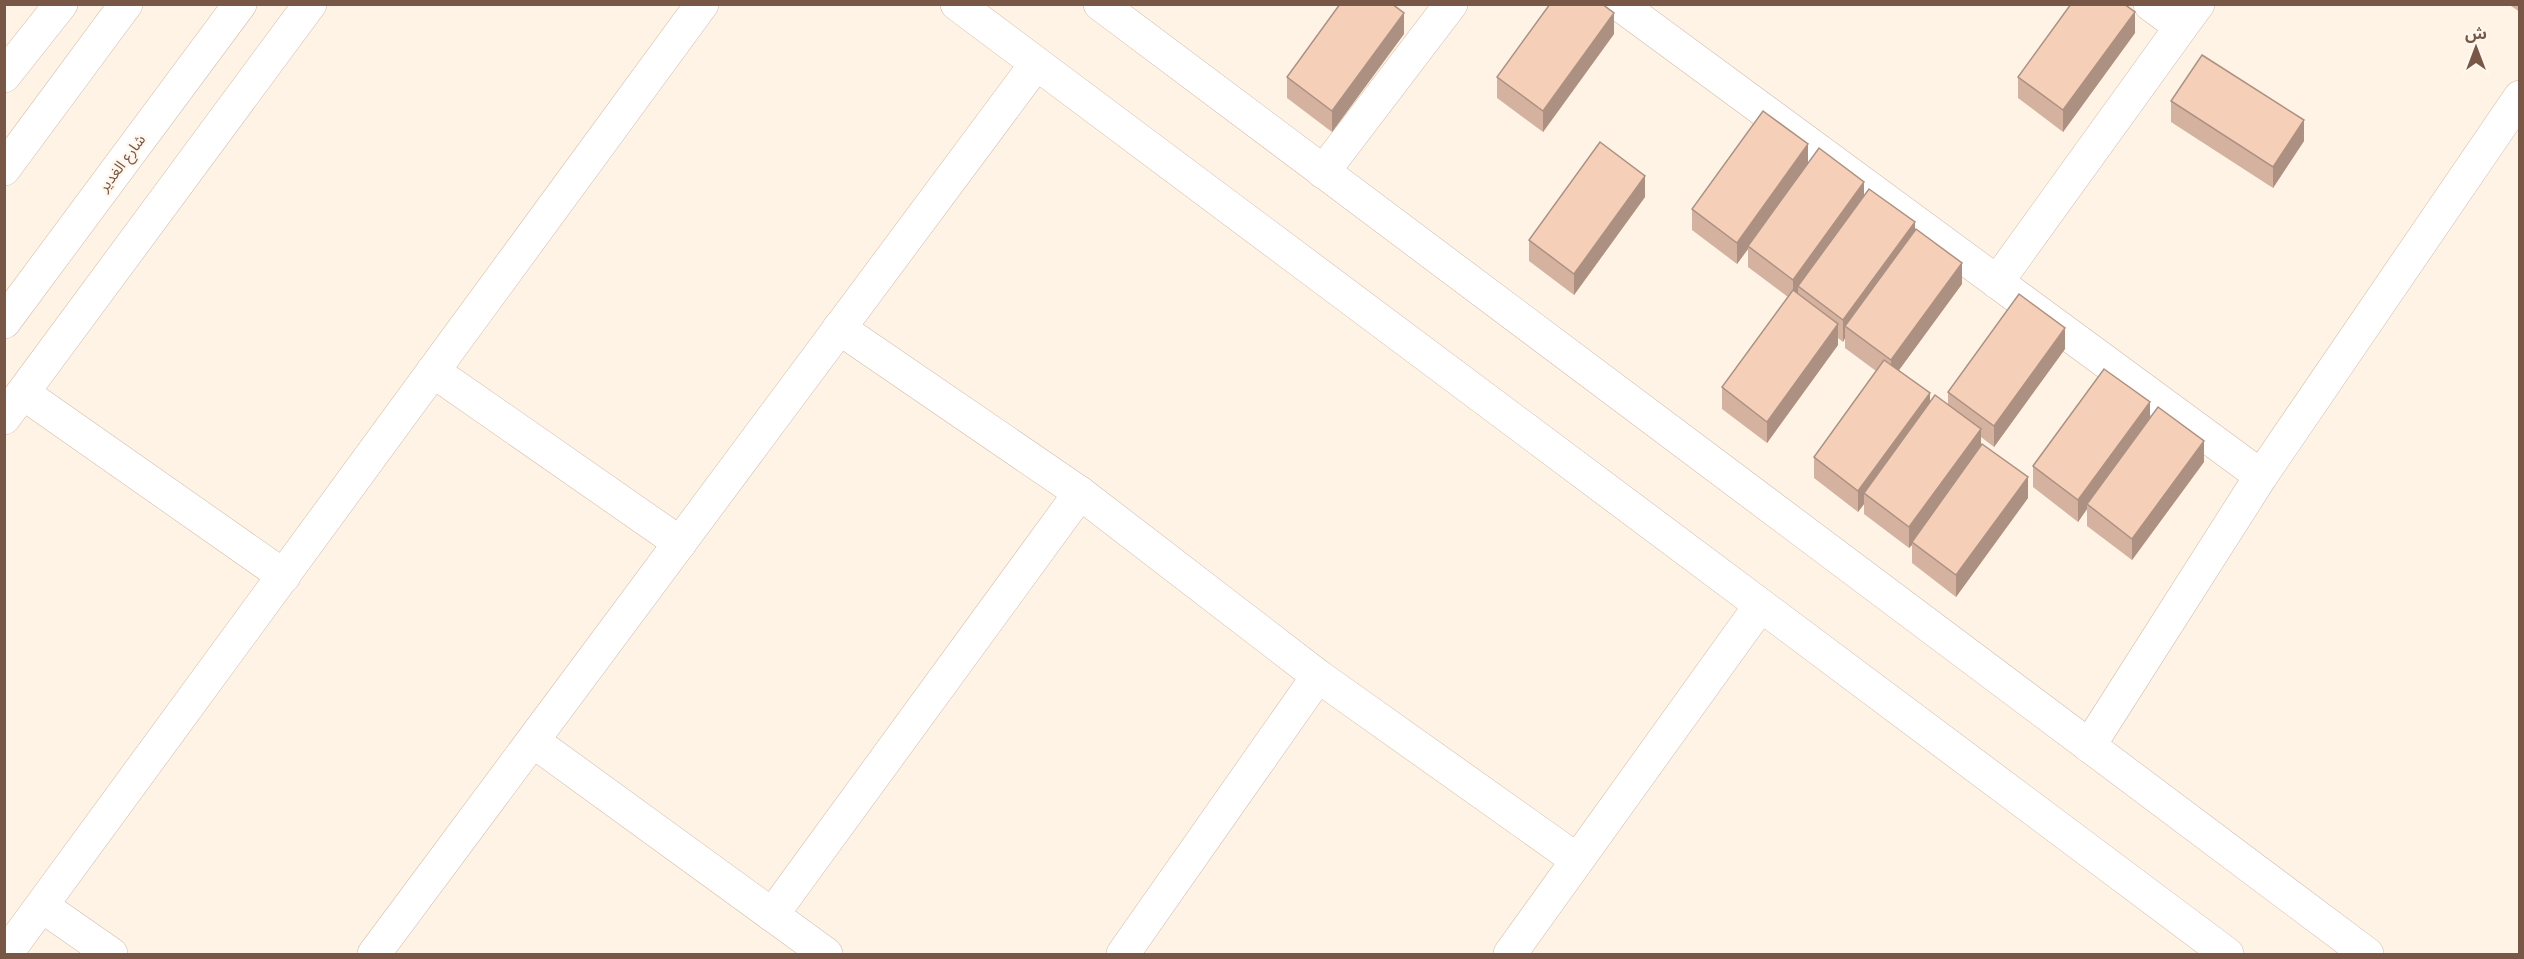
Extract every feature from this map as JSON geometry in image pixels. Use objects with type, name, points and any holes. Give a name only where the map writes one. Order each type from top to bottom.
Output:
[{"type":"street","points":[[4,76],[61,4]]},
{"type":"street","points":[[4,169],[126,4]]},
{"type":"street","name":"شارع الغدير","points":[[4,322],[240,4]]},
{"type":"street","points":[[284,576],[14,405],[310,4]]},
{"type":"street","points":[[6,954],[702,4]]},
{"type":"street","points":[[957,4],[2227,954]]},
{"type":"street","points":[[1100,4],[2367,954]]},
{"type":"street","points":[[1323,172],[1451,4]]},
{"type":"street","points":[[1619,4],[2261,476]]},
{"type":"street","points":[[1997,282],[2190,16],[2150,4]]},
{"type":"street","points":[[374,954],[1036,64]]},
{"type":"street","points":[[2089,746],[2261,476],[2517,100]]},
{"type":"street","points":[[839,328],[1080,493],[1318,676],[1577,860]]},
{"type":"street","points":[[433,371],[680,543]]},
{"type":"street","points":[[772,915],[1080,493]]},
{"type":"street","points":[[1510,954],[1760,606]]},
{"type":"street","points":[[1123,954],[1318,676]]},
{"type":"street","points":[[533,741],[826,954]]},
{"type":"street","points":[[42,906],[111,954]]},
{"type":"building","points":[[1340,4],[1392,4],[1404,13],[1332,111],[1287,77]]},
{"type":"building","points":[[1550,4],[1602,4],[1614,13],[1543,111],[1497,77]]},
{"type":"building","points":[[2071,4],[2124,4],[2135,12],[2063,110],[2018,77]]},
{"type":"building","points":[[2202,55],[2304,120],[2273,167],[2171,101]]},
{"type":"building","points":[[1763,111],[1808,144],[1737,243],[1692,209]]},
{"type":"building","points":[[1600,142],[1645,176],[1574,274],[1529,240]]},
{"type":"building","points":[[1819,148],[1864,182],[1793,280],[1748,246]]},
{"type":"building","points":[[1869,189],[1915,222],[1843,320],[1798,286]]},
{"type":"building","points":[[1916,229],[1962,263],[1891,360],[1845,326]]},
{"type":"building","points":[[1793,290],[1838,324],[1767,422],[1722,387]]},
{"type":"building","points":[[2019,294],[2065,328],[1994,426],[1948,392]]},
{"type":"building","points":[[1884,360],[1930,393],[1858,491],[1814,457]]},
{"type":"building","points":[[2104,369],[2150,402],[2078,500],[2033,466]]},
{"type":"building","points":[[1935,395],[1981,429],[1909,527],[1864,493]]},
{"type":"building","points":[[2158,407],[2204,441],[2132,539],[2087,504]]},
{"type":"building","points":[[1982,444],[2028,477],[1956,575],[1912,542]]}]
